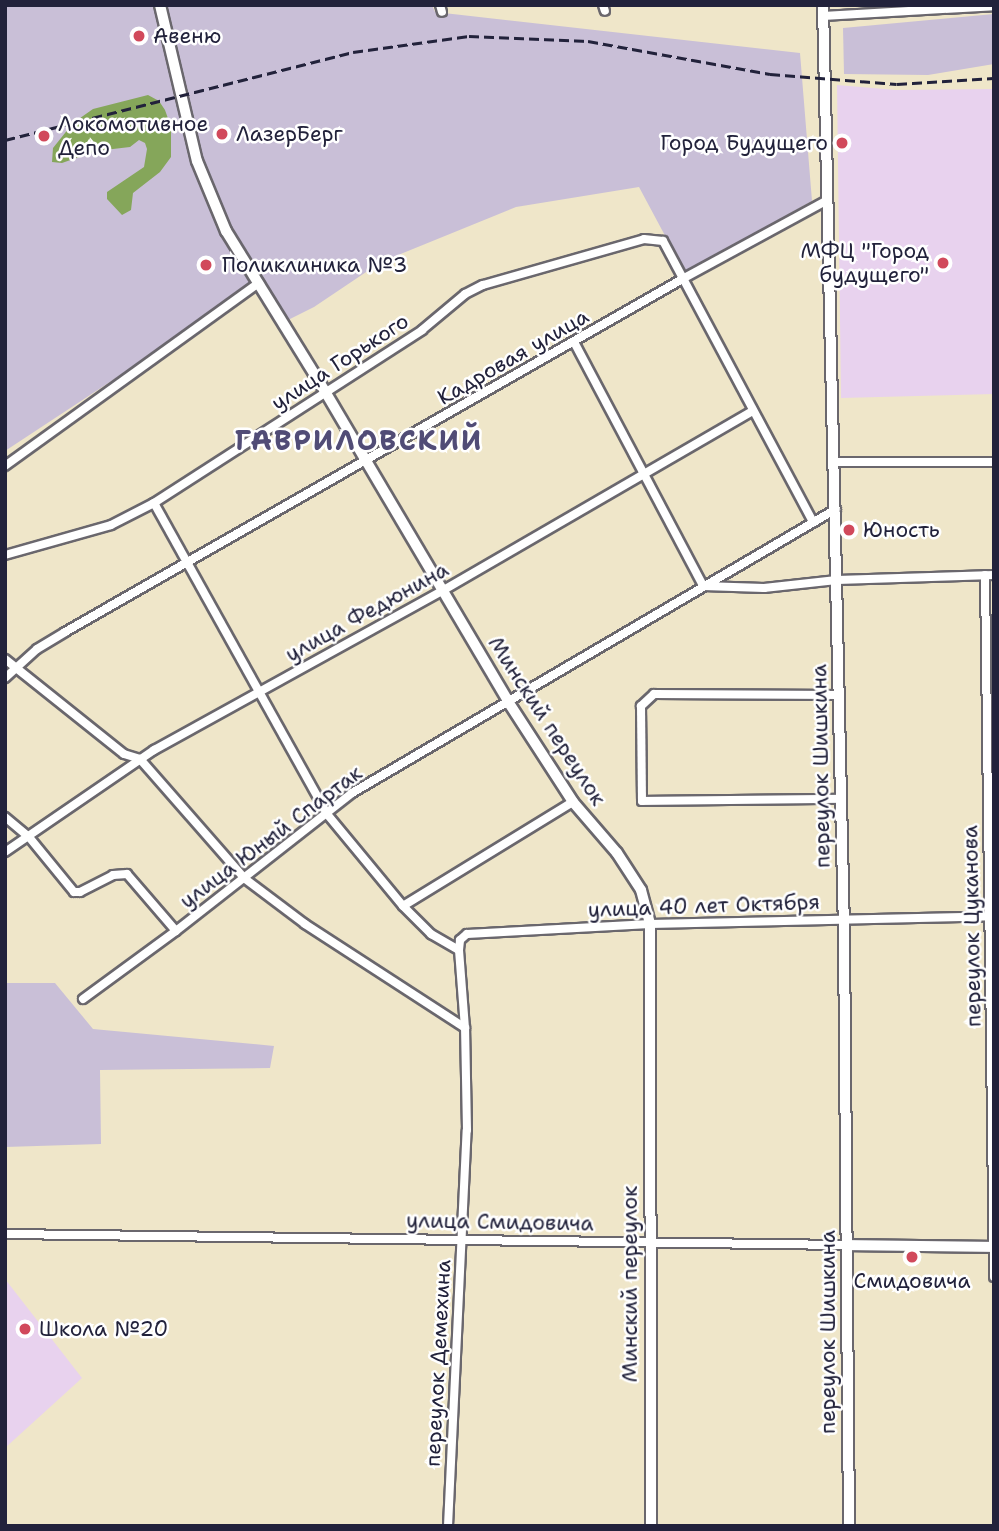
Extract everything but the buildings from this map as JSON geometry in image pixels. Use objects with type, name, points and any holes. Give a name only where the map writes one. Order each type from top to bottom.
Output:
[{"type":"street","name":"Минский переулок","points":[[160,5],[197,161],[226,231],[367,460],[509,704],[573,802],[617,853],[641,890],[650,924],[652,1526]]},
{"type":"street","points":[[823,11],[994,6]]},
{"type":"street","name":"переулок Шишкина","points":[[823,11],[844,919],[849,1526]]},
{"type":"street","name":"Кадровая улица","points":[[5,678],[37,649],[684,278],[826,201]]},
{"type":"street","name":"улица Горького","points":[[5,555],[111,525],[154,503],[422,330],[465,294],[483,285],[644,239],[663,241],[684,278]]},
{"type":"street","points":[[684,278],[813,522]]},
{"type":"street","points":[[5,466],[259,283]]},
{"type":"street","points":[[574,342],[704,586],[764,588],[837,580],[990,575]]},
{"type":"street","name":"улица Федюнина","points":[[5,852],[140,759],[442,591],[752,411]]},
{"type":"street","points":[[834,462],[994,462]]},
{"type":"street","points":[[154,503],[190,563],[257,692],[327,814],[403,906],[431,934],[459,950]]},
{"type":"street","name":"улица Юный Спартак","points":[[83,999],[176,931],[352,793],[509,704],[836,509]]},
{"type":"street","name":"переулок Цуканова","points":[[990,575],[994,1277]]},
{"type":"street","points":[[5,659],[124,754],[140,759],[244,877],[304,924],[465,1028]]},
{"type":"street","points":[[840,695],[654,694],[641,706],[642,801],[841,799]]},
{"type":"street","points":[[403,906],[573,802]]},
{"type":"street","points":[[5,817],[29,836],[74,892],[80,892],[113,875],[127,874],[176,931]]},
{"type":"street","name":"улица 40 лет Октября","points":[[459,950],[460,940],[467,934],[650,924],[992,916]]},
{"type":"street","name":"переулок Демехина","points":[[448,1526],[467,1130],[465,1028],[459,950]]},
{"type":"street","name":"улица Смидовича","points":[[5,1234],[994,1247]]},
{"type":"shaded area","points":[[5,5],[432,5],[435,12],[800,53],[812,201],[685,273],[639,187],[516,207],[381,262],[314,307],[282,323],[257,285],[5,451]]},
{"type":"shaded area","points":[[994,14],[994,64],[928,75],[844,74],[843,28]]},
{"type":"shaded area","points":[[837,85],[896,90],[994,89],[994,394],[841,398]]},
{"type":"shaded area","points":[[5,983],[55,983],[93,1029],[274,1046],[270,1068],[100,1070],[101,1144],[5,1147]]},
{"type":"shaded area","name":"Школа №20","points":[[5,1279],[82,1378],[5,1448]]},
{"type":"green space","points":[[148,95],[159,101],[165,110],[171,127],[171,157],[160,172],[133,193],[131,210],[122,215],[107,199],[107,192],[144,167],[147,149],[145,143],[139,140],[130,147],[96,151],[62,163],[52,162],[53,148],[73,123],[93,109]]},
{"type":"railway","points":[[5,140],[353,52],[469,36],[588,41],[770,74],[897,84],[994,78]]},
{"type":"place","name":"Авеню","points":[[139,36]]},
{"type":"place","name":"ЛазерБерг","points":[[222,134]]},
{"type":"place","name":"Локомотивное Депо","points":[[44,136]]},
{"type":"place","name":"Город Будущего","points":[[842,143]]},
{"type":"place","name":"МФЦ \"Город будущего\"","points":[[943,263]]},
{"type":"place","name":"Поликлиника №3","points":[[206,265]]},
{"type":"place","name":"Юность","points":[[849,530]]},
{"type":"place","name":"Смидовича","points":[[912,1257]]},
{"type":"place","name":"Школа №20","points":[[25,1329]]},
{"type":"district","name":"ГАВРИЛОВСКИЙ","points":[[359,440]]}]
